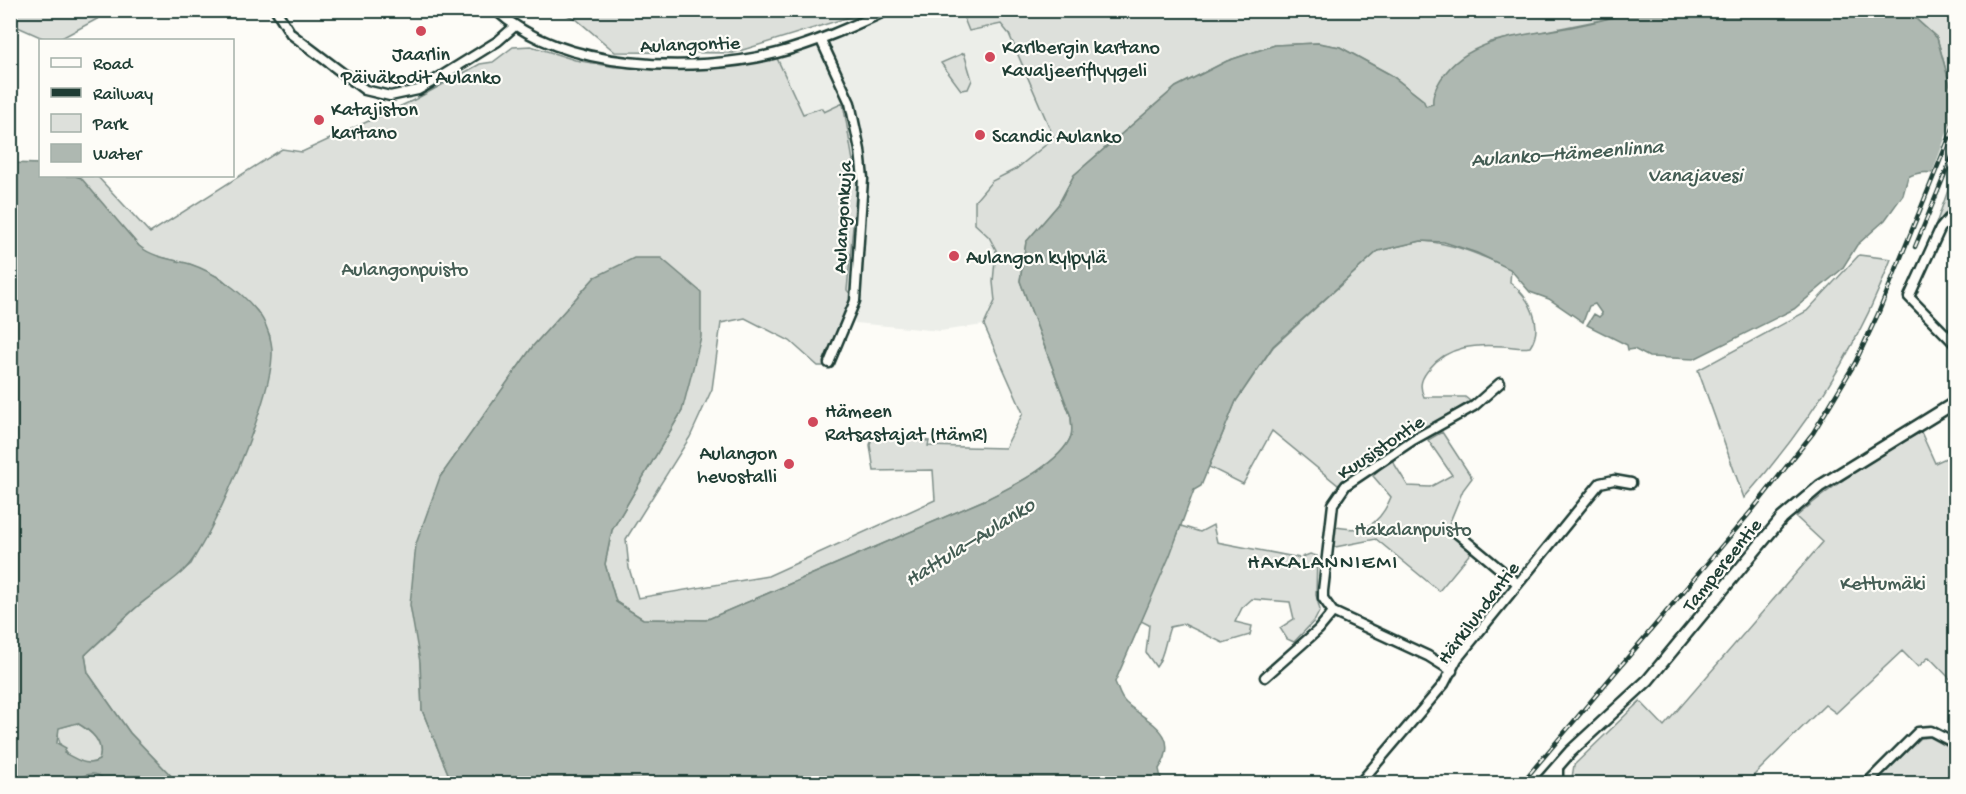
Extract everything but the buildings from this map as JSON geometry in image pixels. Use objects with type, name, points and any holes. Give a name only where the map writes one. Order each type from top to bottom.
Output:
[{"type":"main road","name":"Tampereentie","points":[[1542,783],[1558,764],[1648,680],[1766,536],[1799,503],[1876,449],[1956,402]]},
{"type":"street","points":[[276,10],[291,34],[364,90],[390,96],[418,90],[498,41],[514,26]]},
{"type":"street","name":"Aulangontie","points":[[496,10],[514,26],[561,48],[604,59],[645,63],[745,58],[821,40],[888,10]]},
{"type":"street","name":"Aulangonkuja","points":[[821,40],[850,104],[860,150],[863,179],[855,301],[829,363]]},
{"type":"street","points":[[1956,210],[1946,219],[1936,237],[1909,297],[1956,345]]},
{"type":"street","name":"Kuusistontie","points":[[1333,612],[1323,598],[1323,591],[1333,504],[1346,484],[1413,440],[1474,406],[1500,384]]},
{"type":"street","name":"Härkiluhdantie","points":[[1359,783],[1444,684],[1457,659],[1600,483],[1614,480],[1631,483]]},
{"type":"street","points":[[1453,530],[1518,584]]},
{"type":"street","points":[[1265,677],[1310,638],[1333,612],[1428,656],[1452,671]]},
{"type":"street","points":[[1866,783],[1918,732],[1931,731],[1956,744]]},
{"type":"street","points":[[1558,764],[1558,783]]},
{"type":"shaded area","points":[[891,11],[961,11],[969,31],[1001,24],[1009,34],[1054,138],[1016,169],[992,181],[980,230],[989,237],[996,250],[993,282],[995,301],[984,325],[940,331],[855,323],[855,301],[847,290],[857,184],[843,103],[823,112],[811,110],[803,114],[775,54]]},
{"type":"green space","points":[[11,10],[112,10],[60,39],[45,39],[11,24]]},
{"type":"green space","points":[[869,10],[733,53],[615,52],[576,19],[558,11]]},
{"type":"green space","name":"Aulangonpuisto","points":[[961,11],[1634,11],[1611,18],[1490,42],[1434,93],[1433,104],[1425,106],[1423,100],[1391,75],[1340,47],[1318,43],[1275,45],[1227,61],[1176,87],[1074,175],[1058,205],[1026,242],[1020,281],[1071,417],[1071,436],[1066,446],[1036,472],[989,498],[706,620],[643,619],[616,602],[605,564],[612,530],[682,411],[595,277],[533,346],[440,477],[420,662],[422,710],[452,783],[178,783],[130,733],[88,673],[85,655],[138,606],[191,564],[221,507],[253,428],[270,336],[257,311],[222,279],[192,265],[149,254],[139,246],[77,177],[98,177],[150,233],[282,149],[302,152],[416,99],[480,64],[493,62],[513,47],[531,46],[575,60],[615,67],[734,65],[775,54],[803,114],[821,108],[824,112],[843,103],[857,184],[847,290],[852,296],[825,366],[818,366],[790,341],[745,318],[721,323],[712,389],[690,437],[626,539],[629,568],[638,598],[768,576],[935,500],[933,470],[874,471],[870,445],[873,435],[929,441],[928,446],[1005,448],[1023,413],[984,325],[995,301],[993,282],[996,250],[989,237],[975,224],[975,201],[992,181],[1016,169],[1054,138],[1009,34],[1001,24],[969,31]]},
{"type":"green space","points":[[1907,11],[1955,11],[1955,92],[1950,85],[1937,38]]},
{"type":"green space","points":[[964,53],[972,80],[968,89],[961,90],[941,63]]},
{"type":"green space","points":[[1952,179],[1955,182],[1955,225],[1936,224]]},
{"type":"green space","points":[[1421,241],[1456,247],[1511,269],[1510,282],[1523,295],[1533,312],[1536,330],[1530,347],[1473,346],[1445,355],[1427,371],[1423,378],[1421,389],[1424,397],[1465,397],[1470,401],[1338,485],[1272,431],[1243,484],[1209,467],[1236,401],[1273,347],[1378,251]]},
{"type":"green space","points":[[1859,255],[1891,259],[1863,324],[1847,355],[1809,415],[1744,498],[1698,370],[1807,311]]},
{"type":"green space","name":"Hakalanpuisto","points":[[1442,432],[1472,478],[1463,490],[1449,524],[1453,527],[1449,532],[1473,550],[1439,591],[1376,539],[1330,548],[1332,526],[1361,528],[1375,522],[1381,516],[1391,497],[1373,476],[1385,463],[1392,460],[1408,486],[1430,487],[1452,475],[1428,440]]},
{"type":"green space","name":"Kettumäki","points":[[1921,432],[1935,463],[1955,454],[1955,684],[1929,657],[1918,667],[1902,651],[1836,713],[1825,705],[1746,783],[1571,784],[1574,765],[1640,701],[1664,726],[1823,542],[1796,517],[1855,471]]},
{"type":"green space","points":[[1213,525],[1217,542],[1300,558],[1310,554],[1317,556],[1316,595],[1320,610],[1315,620],[1294,642],[1287,639],[1280,628],[1294,619],[1290,602],[1252,599],[1242,608],[1235,622],[1252,626],[1250,635],[1223,643],[1184,624],[1170,627],[1163,653],[1156,667],[1146,653],[1149,625],[1141,621],[1181,526],[1200,532]]},
{"type":"green space","points":[[77,723],[92,733],[98,742],[99,760],[93,764],[72,758],[66,754],[60,743],[58,728]]},
{"type":"green space","points":[[1930,737],[1955,751],[1955,772],[1946,783],[1882,783],[1879,778],[1921,738]]},
{"type":"green space","points":[[93,773],[99,774],[109,783],[76,784],[78,778]]},
{"type":"water","name":"Vanajavesi","points":[[1634,11],[1907,11],[1937,38],[1950,85],[1955,93],[1955,182],[1932,173],[1919,173],[1908,177],[1903,195],[1885,220],[1857,245],[1842,269],[1794,309],[1694,359],[1649,357],[1634,349],[1628,350],[1627,345],[1587,325],[1594,314],[1599,317],[1602,314],[1595,304],[1589,306],[1583,322],[1549,299],[1530,292],[1510,269],[1477,253],[1444,242],[1421,241],[1378,251],[1273,346],[1236,401],[1201,486],[1194,490],[1170,555],[1115,682],[1124,701],[1152,723],[1165,737],[1167,746],[1165,757],[1159,769],[1162,783],[452,783],[422,710],[420,662],[410,605],[416,544],[440,477],[533,346],[595,277],[634,258],[661,258],[701,292],[701,337],[682,411],[612,530],[605,564],[616,602],[643,619],[706,620],[989,498],[1036,472],[1066,446],[1071,436],[1071,417],[1020,281],[1026,242],[1058,205],[1074,175],[1176,87],[1227,61],[1275,45],[1318,43],[1340,47],[1391,75],[1423,100],[1426,106],[1433,104],[1435,90],[1447,71],[1472,51],[1504,39],[1584,24]]},
{"type":"water","points":[[11,163],[39,164],[39,177],[81,178],[139,246],[157,256],[190,264],[208,272],[226,282],[242,296],[256,310],[266,325],[272,350],[269,376],[253,431],[215,521],[191,562],[180,574],[131,612],[85,655],[88,673],[130,733],[178,783],[109,783],[98,775],[88,774],[79,778],[76,783],[11,783]],"holes":[[[77,723],[92,733],[100,748],[99,760],[94,762],[81,761],[64,753],[66,748],[57,743],[59,728]]]},
{"type":"pier","points":[[1955,112],[1955,162],[1948,181],[1931,176]]},
{"type":"railway","points":[[1521,784],[1753,509],[1813,433],[1855,363],[1878,314],[1956,121]]},
{"type":"railway","points":[[1915,247],[1956,147]]},
{"type":"place","name":"Jaarlin Päiväkodit Aulanko","points":[[421,31]]},
{"type":"place","name":"Karlbergin kartano Kavaljeeriflyygeli","points":[[990,57]]},
{"type":"place","name":"Katajiston kartano","points":[[319,120]]},
{"type":"place","name":"Scandic Aulanko","points":[[980,135]]},
{"type":"place","name":"Aulangon kylpylä","points":[[954,256]]},
{"type":"place","name":"Hämeen Ratsastajat (HämR)","points":[[813,422]]},
{"type":"place","name":"Aulangon hevostalli","points":[[789,464]]},
{"type":"district","name":"HAKALANNIEMI","points":[[1323,561]]},
{"type":"water label","name":"Aulanko–Hämeenlinna","points":[[1567,152]]},
{"type":"water label","name":"Hattula–Aulanko","points":[[969,541]]}]
